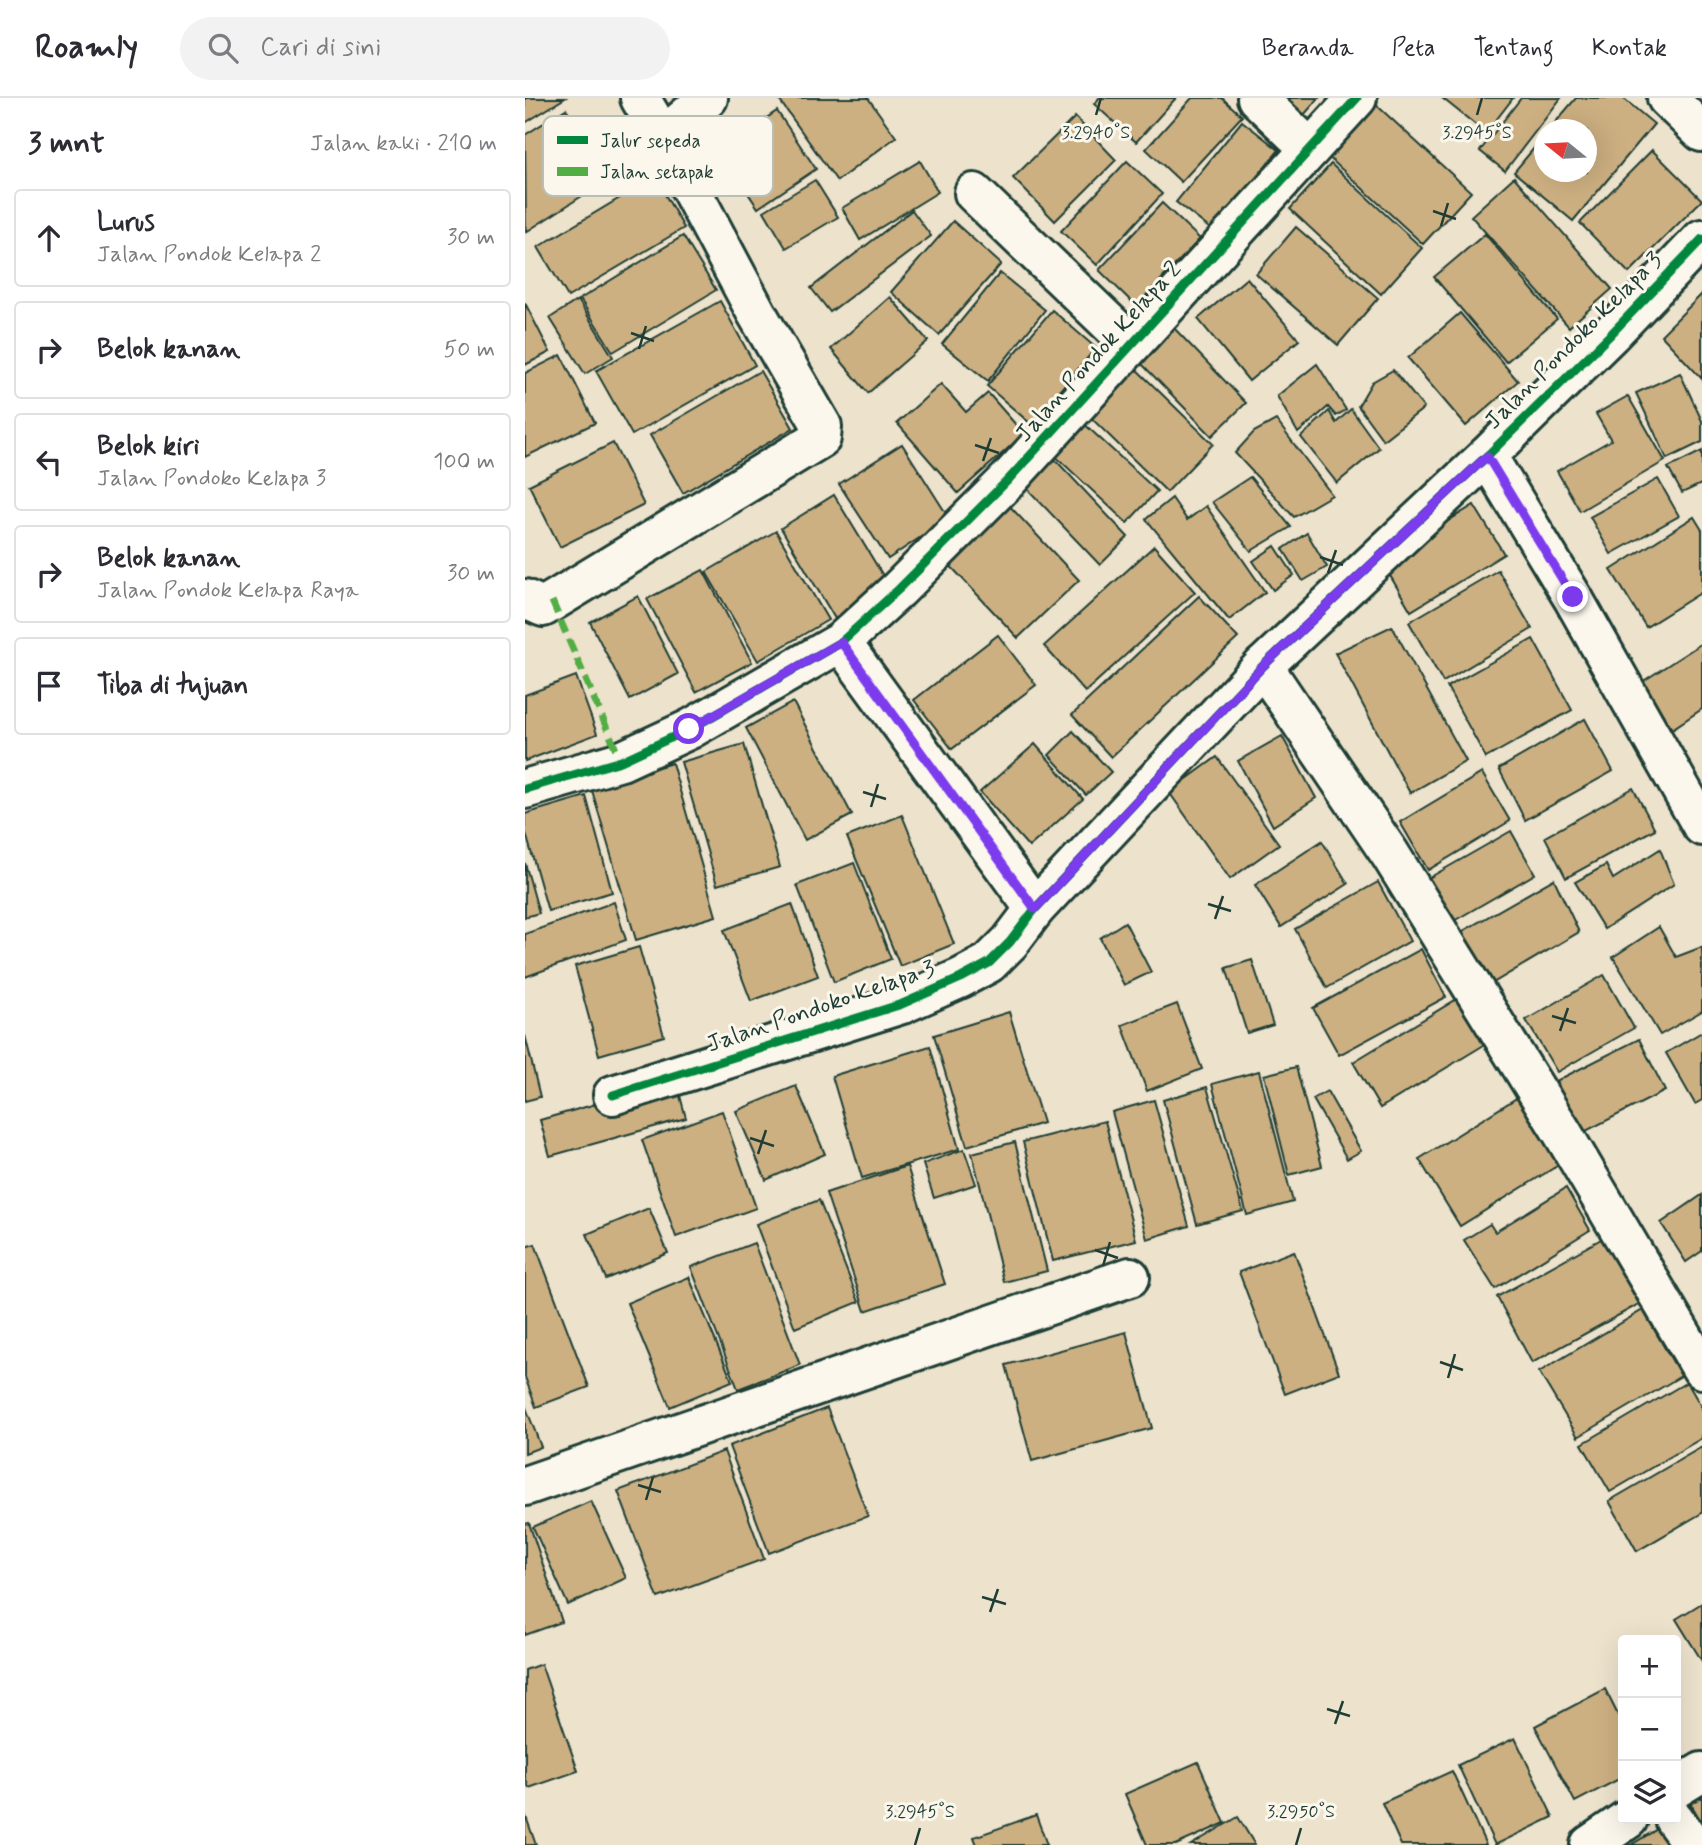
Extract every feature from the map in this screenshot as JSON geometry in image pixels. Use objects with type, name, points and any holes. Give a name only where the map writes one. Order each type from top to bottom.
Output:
[{"type":"street","points":[[640,98],[651,116]]},
{"type":"street","points":[[687,116],[708,98]]},
{"type":"street","points":[[1257,98],[1310,149]]},
{"type":"street","name":"Jalan Pondok Kelapa 2","points":[[525,789],[621,761],[678,735],[841,642],[899,589],[1008,480],[1357,98]]},
{"type":"street","points":[[1667,98],[1702,132]]},
{"type":"street","points":[[974,193],[1131,344]]},
{"type":"street","points":[[525,600],[543,607],[821,438],[822,426],[756,312],[694,196]]},
{"type":"street","name":"Jalan Pondoko Kelapa 3","points":[[613,1095],[901,1004],[989,963],[1010,942],[1035,909],[1263,666],[1487,456],[1611,334],[1702,239]]},
{"type":"street","points":[[1487,456],[1573,597],[1702,826]]},
{"type":"street","points":[[841,642],[1035,909]]},
{"type":"street","points":[[1263,666],[1390,854],[1562,1132],[1702,1369]]},
{"type":"street","points":[[525,1486],[1131,1277]]},
{"type":"street","points":[[1681,1785],[1702,1772]]},
{"type":"street","points":[[1590,1845],[1621,1824]]},
{"type":"street","points":[[1678,1824],[1693,1845]]},
{"type":"building","points":[[525,98],[565,98],[525,123]]},
{"type":"building","points":[[783,98],[868,98],[896,137],[837,181],[780,101]]},
{"type":"building","points":[[1099,98],[1176,98],[1136,142],[1094,104]]},
{"type":"building","points":[[1192,98],[1222,98],[1242,116],[1181,182],[1146,149]]},
{"type":"building","points":[[1283,98],[1319,98],[1303,116]]},
{"type":"building","points":[[1442,98],[1513,98],[1486,133]]},
{"type":"building","points":[[1521,98],[1561,98],[1545,119],[1534,119],[1534,133],[1505,171],[1480,151]]},
{"type":"building","points":[[1576,98],[1623,98],[1654,124],[1573,221],[1514,172],[1534,148],[1534,182],[1597,182],[1597,119],[1558,119]]},
{"type":"building","points":[[1372,101],[1471,192],[1423,244],[1324,153]]},
{"type":"building","points":[[566,109],[570,116],[555,116]]},
{"type":"building","points":[[777,111],[816,169],[758,208],[750,196],[773,196],[773,116],[770,116]]},
{"type":"building","points":[[1075,117],[1116,160],[1055,221],[1013,178]]},
{"type":"building","points":[[1242,121],[1279,150],[1213,231],[1176,202]]},
{"type":"building","points":[[543,124],[543,196],[582,196],[526,232],[525,135]]},
{"type":"building","points":[[1652,150],[1702,200],[1629,273],[1580,223]]},
{"type":"building","points":[[920,161],[938,192],[860,240],[842,208]]},
{"type":"building","points":[[1127,161],[1162,194],[1097,265],[1061,231]]},
{"type":"building","points":[[1331,164],[1422,248],[1381,294],[1290,209]]},
{"type":"building","points":[[1514,177],[1612,289],[1569,327],[1471,216]]},
{"type":"building","points":[[815,180],[838,217],[786,248],[764,211]]},
{"type":"building","points":[[623,196],[666,196],[684,228],[568,297],[538,247]]},
{"type":"building","points":[[1162,203],[1200,239],[1136,306],[1099,270]]},
{"type":"building","points":[[912,210],[931,236],[830,312],[811,288]]},
{"type":"building","points":[[953,221],[1001,264],[939,335],[891,292]]},
{"type":"building","points":[[1296,227],[1378,298],[1338,345],[1256,274]]},
{"type":"building","points":[[1485,234],[1557,319],[1506,362],[1434,277]]},
{"type":"building","points":[[683,236],[716,290],[613,352],[580,299]]},
{"type":"building","points":[[1000,273],[1045,310],[988,381],[942,344]]},
{"type":"building","points":[[1247,278],[1299,340],[1249,381],[1198,319]]},
{"type":"building","points":[[1702,294],[1702,379],[1661,335]]},
{"type":"building","points":[[890,297],[928,341],[868,393],[831,349]]},
{"type":"building","points":[[578,300],[613,357],[585,374],[550,318]]},
{"type":"building","points":[[720,301],[755,365],[632,435],[596,371]]},
{"type":"building","points":[[525,303],[550,352],[525,365]]},
{"type":"building","points":[[1052,310],[1096,348],[1031,424],[987,386]]},
{"type":"building","points":[[1460,313],[1518,381],[1466,426],[1408,358]]},
{"type":"building","points":[[1172,326],[1246,403],[1212,436],[1138,360]]},
{"type":"building","points":[[561,355],[595,423],[525,457],[525,373]]},
{"type":"building","points":[[1131,364],[1213,444],[1167,492],[1085,412]]},
{"type":"building","points":[[1317,364],[1346,410],[1336,416],[1328,407],[1298,433],[1277,396]]},
{"type":"building","points":[[1393,370],[1424,408],[1383,440],[1358,406],[1372,382]]},
{"type":"building","points":[[760,371],[793,428],[683,493],[650,435]]},
{"type":"building","points":[[1680,373],[1702,421],[1702,442],[1667,459],[1636,393]]},
{"type":"building","points":[[941,384],[966,412],[988,393],[1024,434],[958,493],[897,423]]},
{"type":"building","points":[[1628,396],[1665,461],[1580,511],[1557,471],[1611,440],[1596,414]]},
{"type":"building","points":[[1351,409],[1379,448],[1337,483],[1301,437],[1329,411],[1336,423]]},
{"type":"building","points":[[1080,420],[1157,491],[1127,523],[1051,452]]},
{"type":"building","points":[[1276,420],[1332,495],[1294,517],[1235,453],[1254,432]]},
{"type":"building","points":[[613,443],[644,505],[560,547],[529,485]]},
{"type":"building","points":[[902,444],[949,518],[888,559],[839,484]]},
{"type":"building","points":[[1702,451],[1702,486],[1701,484],[1682,493],[1668,468]]},
{"type":"building","points":[[1048,452],[1128,537],[1100,565],[1019,480]]},
{"type":"building","points":[[1250,477],[1291,527],[1251,551],[1212,502]]},
{"type":"building","points":[[1658,479],[1679,516],[1611,554],[1590,517]]},
{"type":"building","points":[[834,495],[891,589],[837,622],[781,528]]},
{"type":"building","points":[[1172,498],[1187,520],[1206,506],[1265,592],[1229,620],[1146,519]]},
{"type":"building","points":[[1005,501],[1079,580],[1018,638],[944,559]]},
{"type":"building","points":[[1474,505],[1504,554],[1411,611],[1382,562]]},
{"type":"building","points":[[1694,517],[1702,530],[1702,592],[1646,627],[1611,570]]},
{"type":"building","points":[[776,531],[828,620],[758,661],[706,572]]},
{"type":"building","points":[[1307,533],[1327,567],[1303,581],[1283,549]]},
{"type":"building","points":[[1154,546],[1195,592],[1085,692],[1044,646]]},
{"type":"building","points":[[1275,546],[1294,575],[1273,590],[1253,561]]},
{"type":"building","points":[[703,570],[752,662],[696,692],[647,599]]},
{"type":"building","points":[[1498,570],[1532,629],[1443,682],[1409,622]]},
{"type":"building","points":[[638,596],[678,674],[630,700],[590,622]]},
{"type":"building","points":[[1199,596],[1238,638],[1111,757],[1072,715]]},
{"type":"building","points":[[1392,626],[1466,761],[1410,793],[1335,653]]},
{"type":"building","points":[[998,635],[1036,685],[952,749],[914,700]]},
{"type":"building","points":[[1533,639],[1572,710],[1486,758],[1447,687]]},
{"type":"building","points":[[1702,643],[1702,709],[1672,729],[1642,682]]},
{"type":"building","points":[[576,676],[597,734],[525,761],[525,695]]},
{"type":"building","points":[[793,702],[852,815],[805,840],[746,728]]},
{"type":"building","points":[[1585,719],[1613,771],[1525,820],[1499,769]]},
{"type":"building","points":[[1073,731],[1111,772],[1086,795],[1049,755]]},
{"type":"building","points":[[1282,736],[1316,798],[1273,826],[1238,761]]},
{"type":"building","points":[[744,744],[780,867],[717,885],[681,762]]},
{"type":"building","points":[[1035,744],[1083,799],[1029,847],[980,792]]},
{"type":"building","points":[[1217,757],[1279,844],[1230,879],[1169,792]]},
{"type":"building","points":[[672,763],[716,916],[636,940],[591,787]]},
{"type":"building","points":[[1482,773],[1510,821],[1428,870],[1400,822]]},
{"type":"building","points":[[1633,788],[1655,829],[1566,878],[1545,837]]},
{"type":"building","points":[[586,796],[612,892],[548,911],[525,830],[525,814]]},
{"type":"building","points":[[902,815],[954,944],[900,966],[847,837]]},
{"type":"building","points":[[1511,831],[1535,874],[1452,922],[1427,879]]},
{"type":"building","points":[[1322,841],[1348,884],[1281,927],[1255,885]]},
{"type":"building","points":[[1660,849],[1674,884],[1604,929],[1575,882],[1606,865],[1613,879]]},
{"type":"building","points":[[525,863],[539,913],[525,917]]},
{"type":"building","points":[[854,863],[891,959],[834,982],[797,885]]},
{"type":"building","points":[[1554,879],[1579,932],[1486,987],[1458,934]]},
{"type":"building","points":[[1378,882],[1410,941],[1327,988],[1295,929]]},
{"type":"building","points":[[614,902],[626,940],[525,977],[525,934]]},
{"type":"building","points":[[792,904],[818,976],[751,1001],[724,930]]},
{"type":"building","points":[[1125,922],[1151,972],[1124,985],[1100,938]]},
{"type":"building","points":[[1659,927],[1676,957],[1702,947],[1702,1011],[1660,1035],[1613,957]]},
{"type":"building","points":[[639,947],[664,1036],[599,1055],[575,966]]},
{"type":"building","points":[[1421,949],[1446,997],[1339,1055],[1313,1008]]},
{"type":"building","points":[[1252,960],[1273,1025],[1247,1033],[1226,968]]},
{"type":"building","points":[[1604,975],[1634,1028],[1557,1072],[1526,1020]]},
{"type":"building","points":[[1457,999],[1484,1045],[1380,1108],[1353,1062]]},
{"type":"building","points":[[1177,1004],[1202,1069],[1147,1091],[1122,1025]]},
{"type":"building","points":[[1009,1012],[1043,1123],[967,1146],[934,1035]]},
{"type":"building","points":[[1702,1032],[1702,1100],[1695,1104],[1666,1053]]},
{"type":"building","points":[[525,1035],[540,1097],[525,1101]]},
{"type":"building","points":[[1639,1039],[1665,1091],[1582,1133],[1556,1081]]},
{"type":"building","points":[[930,1046],[959,1149],[862,1178],[832,1076]]},
{"type":"building","points":[[1296,1067],[1322,1166],[1289,1175],[1264,1075]]},
{"type":"building","points":[[1259,1071],[1293,1202],[1247,1215],[1212,1084]]},
{"type":"building","points":[[676,1081],[686,1118],[550,1156],[540,1120]]},
{"type":"building","points":[[796,1086],[825,1154],[766,1180],[736,1111]]},
{"type":"building","points":[[1207,1087],[1243,1211],[1197,1224],[1163,1100]]},
{"type":"building","points":[[1327,1091],[1361,1151],[1347,1159],[1313,1099]]},
{"type":"building","points":[[1523,1094],[1565,1161],[1460,1226],[1419,1159]]},
{"type":"building","points":[[1154,1100],[1189,1226],[1147,1239],[1112,1112]]},
{"type":"building","points":[[722,1111],[756,1208],[676,1237],[642,1140]]},
{"type":"building","points":[[1105,1121],[1136,1240],[1053,1261],[1023,1142]]},
{"type":"building","points":[[1015,1142],[1047,1271],[1004,1282],[972,1153]]},
{"type":"building","points":[[964,1149],[976,1184],[934,1198],[923,1164]]},
{"type":"building","points":[[907,1166],[945,1284],[865,1311],[826,1193]]},
{"type":"building","points":[[1566,1188],[1590,1230],[1495,1289],[1464,1240],[1490,1224],[1495,1232]]},
{"type":"building","points":[[1702,1195],[1702,1251],[1686,1262],[1661,1223]]},
{"type":"building","points":[[819,1200],[859,1302],[795,1328],[756,1224]]},
{"type":"building","points":[[649,1208],[668,1253],[606,1279],[587,1234]]},
{"type":"building","points":[[1603,1238],[1639,1304],[1532,1363],[1497,1297]]},
{"type":"building","points":[[754,1243],[800,1365],[738,1389],[691,1267]]},
{"type":"building","points":[[535,1244],[589,1387],[536,1407],[525,1377],[525,1247]]},
{"type":"building","points":[[1294,1251],[1339,1373],[1285,1394],[1239,1272]]},
{"type":"building","points":[[689,1277],[732,1381],[670,1407],[627,1303]]},
{"type":"building","points":[[1643,1310],[1681,1376],[1578,1437],[1539,1372]]},
{"type":"building","points":[[1126,1332],[1152,1428],[1032,1461],[1006,1365]]},
{"type":"building","points":[[1687,1382],[1702,1408],[1702,1438],[1610,1492],[1582,1444]]},
{"type":"building","points":[[525,1405],[541,1447],[525,1453]]},
{"type":"building","points":[[827,1408],[868,1516],[769,1553],[729,1446]]},
{"type":"building","points":[[1702,1447],[1702,1513],[1637,1551],[1609,1501]]},
{"type":"building","points":[[724,1451],[764,1559],[658,1598],[618,1491]]},
{"type":"building","points":[[591,1501],[626,1578],[568,1605],[533,1527]]},
{"type":"building","points":[[529,1523],[562,1622],[525,1635],[525,1524]]},
{"type":"building","points":[[1702,1603],[1702,1661],[1676,1619]]},
{"type":"building","points":[[541,1664],[578,1771],[529,1788],[525,1777],[525,1670]]},
{"type":"building","points":[[1605,1689],[1618,1715],[1618,1780],[1575,1802],[1535,1726]]},
{"type":"building","points":[[1515,1738],[1553,1817],[1495,1845],[1458,1765]]},
{"type":"building","points":[[1198,1762],[1225,1823],[1176,1845],[1147,1845],[1125,1794]]},
{"type":"building","points":[[1452,1771],[1486,1845],[1401,1845],[1382,1803]]},
{"type":"building","points":[[1702,1790],[1702,1823],[1688,1799]]},
{"type":"building","points":[[525,1814],[536,1845],[525,1845]]},
{"type":"building","points":[[1036,1815],[1047,1845],[977,1845],[974,1837]]},
{"type":"building","points":[[1238,1817],[1255,1845],[1191,1845]]},
{"type":"building","points":[[1659,1828],[1669,1845],[1631,1845]]},
{"type":"marked path","points":[[552,601],[621,761]]},
{"type":"cycle path","points":[[525,789],[621,761],[690,729],[841,642],[899,589],[1008,480],[1357,98]]},
{"type":"cycle path","points":[[613,1095],[902,1004],[989,963],[1010,942],[1035,909],[1263,666],[1487,456],[1611,334],[1702,239]]},
{"type":"route","points":[[689,729],[841,642],[1035,909],[1263,666],[1487,456],[1573,597]]}]
